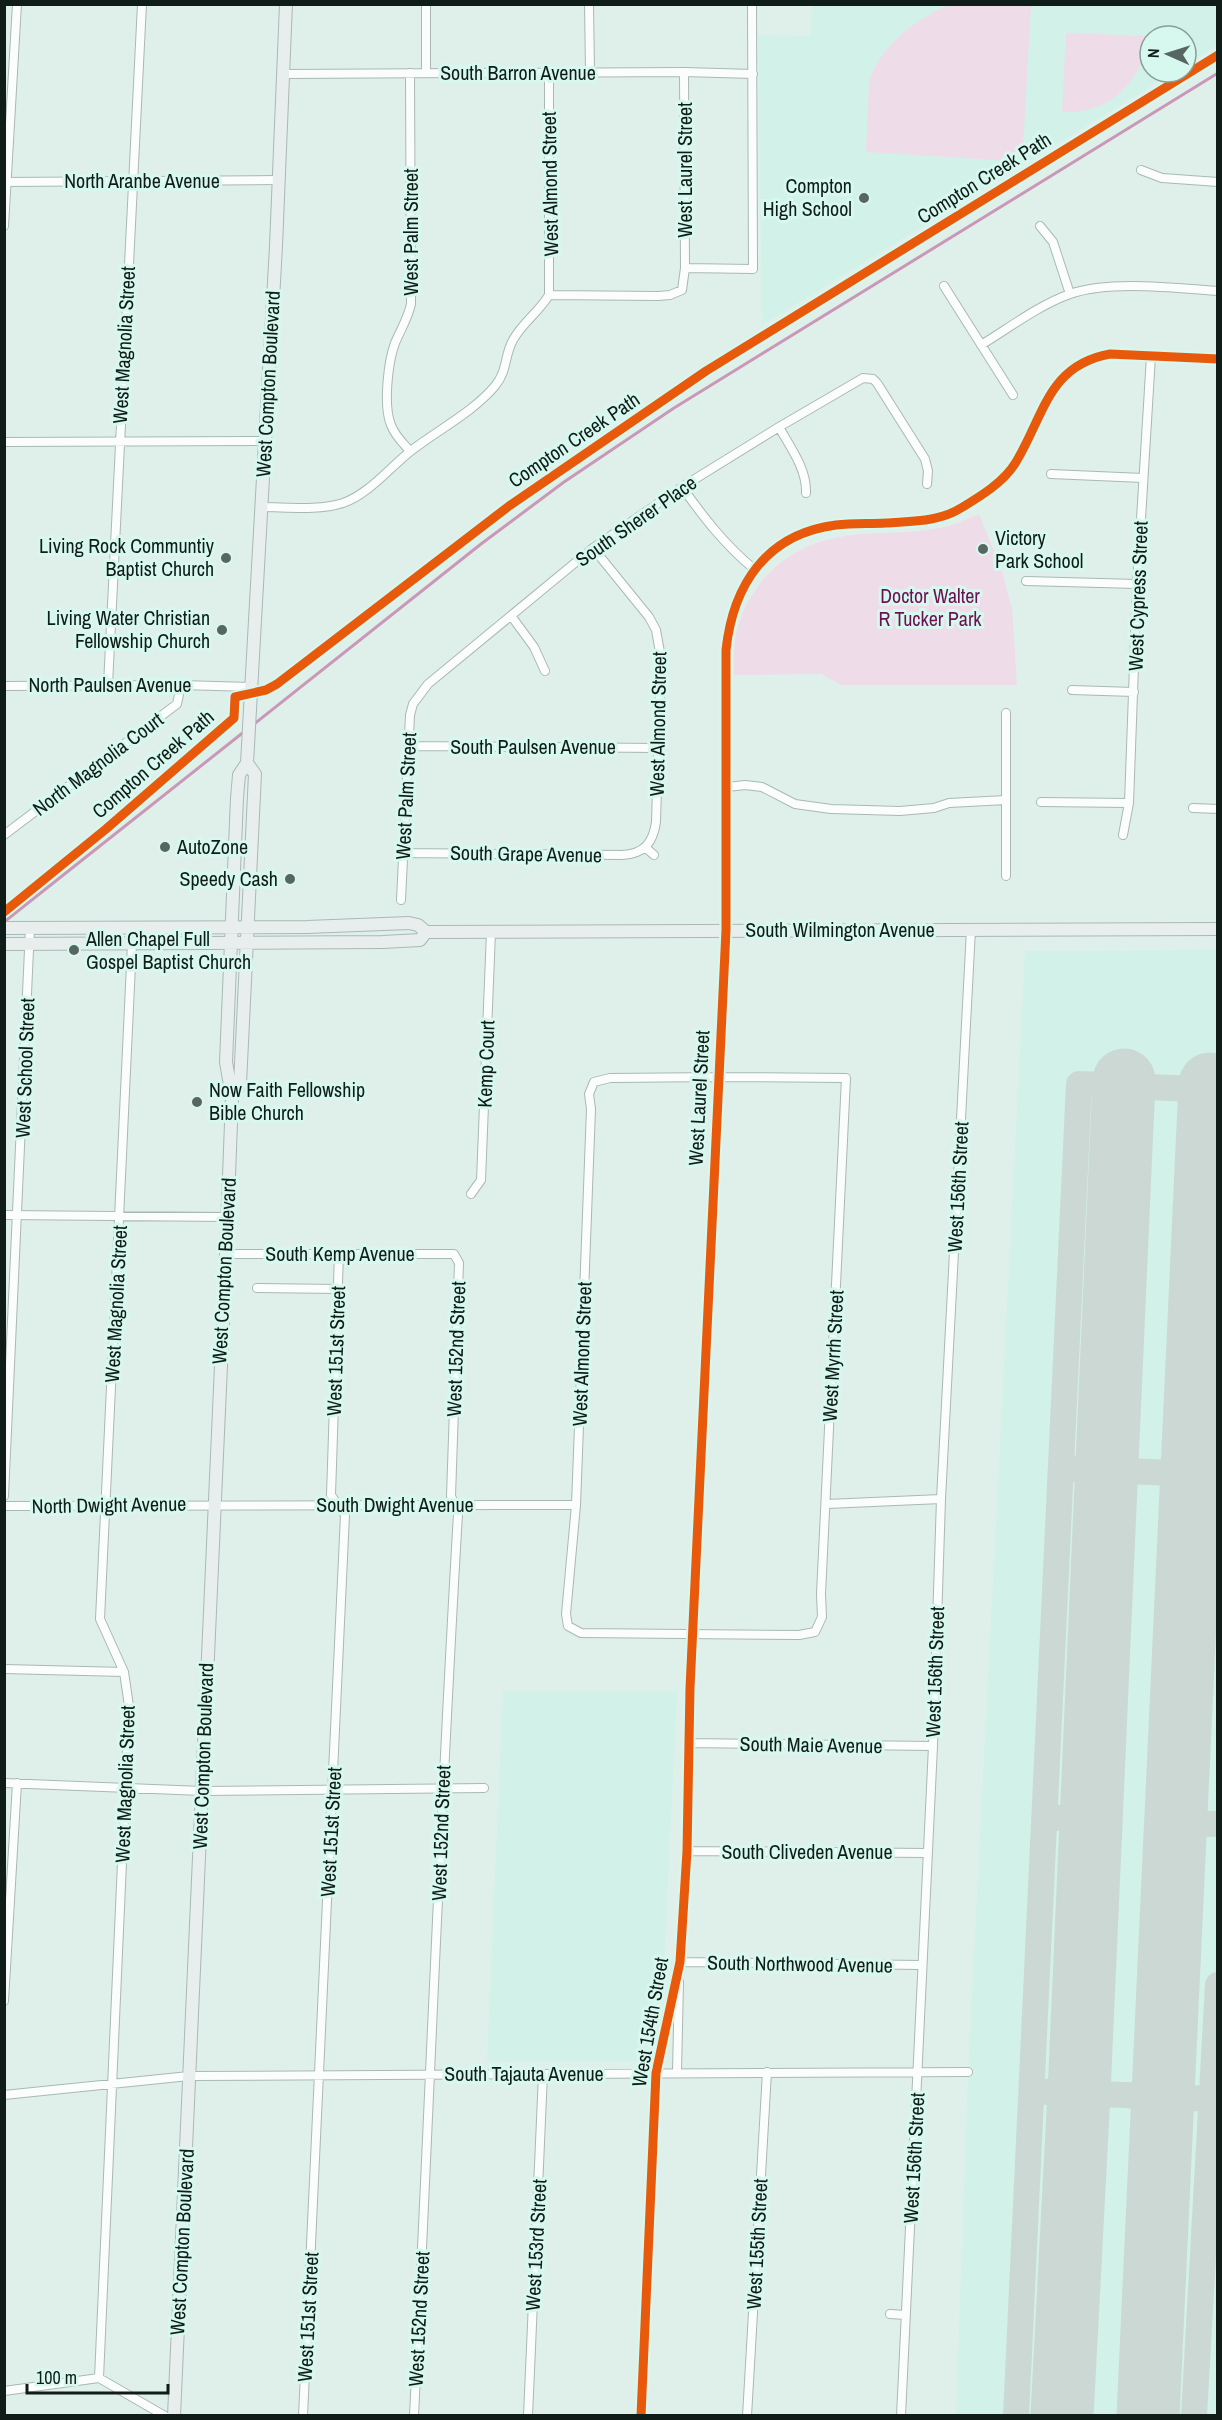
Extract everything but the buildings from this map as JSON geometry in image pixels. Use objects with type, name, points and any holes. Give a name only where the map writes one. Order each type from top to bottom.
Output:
[{"type":"main road","name":"West Compton Boulevard","points":[[174,2415],[213,1504],[226,1254],[232,1097],[226,1062],[238,787],[239,775],[247,763],[279,180],[286,4]]},
{"type":"main road","name":"West Compton Boulevard","points":[[232,1097],[240,1084],[248,943],[255,774],[247,763]]},
{"type":"main road","name":"South Wilmington Avenue","points":[[4,928],[307,927],[409,923],[418,925],[426,932],[1218,929]]},
{"type":"main road","name":"South Wilmington Avenue","points":[[5,944],[383,942],[420,940],[426,932]]},
{"type":"street","points":[[4,226],[17,4]]},
{"type":"street","name":"West Magnolia Street","points":[[108,685],[142,4]]},
{"type":"street","points":[[426,4],[426,73]]},
{"type":"street","points":[[589,4],[590,72]]},
{"type":"street","points":[[685,268],[753,269],[752,4]]},
{"type":"street","name":"South Barron Avenue","points":[[283,74],[590,72],[753,74]]},
{"type":"street","name":"West Laurel Street","points":[[549,295],[658,296],[670,295],[682,290],[685,268],[684,72]]},
{"type":"street","name":"West Palm Street","points":[[410,73],[411,304],[408,318],[394,345],[390,359],[388,414],[396,436],[410,452]]},
{"type":"street","name":"West Almond Street","points":[[549,73],[549,295]]},
{"type":"street","points":[[1141,170],[1162,178],[1218,182]]},
{"type":"street","name":"North Aranbe Avenue","points":[[6,182],[279,180]]},
{"type":"street","points":[[1041,226],[1053,242],[1070,294]]},
{"type":"street","points":[[944,286],[1013,395]]},
{"type":"street","points":[[981,345],[1070,294],[1116,287],[1142,286],[1218,291]]},
{"type":"street","points":[[261,507],[332,506],[346,502],[360,494],[410,452],[476,404],[493,388],[504,374],[511,343],[520,329],[542,308],[549,295]]},
{"type":"street","points":[[682,487],[729,548],[754,569],[783,545],[819,529],[916,521],[939,518],[956,512],[991,489],[1016,463],[1043,406],[1067,372],[1095,357],[1110,354],[1218,359]]},
{"type":"street","name":"West Cypress Street","points":[[1122,835],[1129,803],[1137,584],[1151,356]]},
{"type":"street","name":"South Sherer Place","points":[[419,694],[593,548],[682,487],[863,378],[873,379],[882,388],[925,459],[928,471],[927,484]]},
{"type":"street","points":[[779,427],[803,472],[806,492]]},
{"type":"street","points":[[4,442],[265,441]]},
{"type":"street","points":[[1051,474],[1143,478]]},
{"type":"street","name":"West Almond Street","points":[[593,548],[649,617],[656,630],[661,658],[656,822],[654,833],[646,848]]},
{"type":"street","name":"West Laurel Street","points":[[693,1634],[726,930],[727,642],[734,609],[754,569]]},
{"type":"street","points":[[1026,581],[1137,584]]},
{"type":"street","points":[[512,617],[534,647],[545,671]]},
{"type":"street","name":"North Magnolia Court","points":[[4,836],[177,704],[181,685]]},
{"type":"street","name":"North Paulsen Avenue","points":[[4,686],[251,687]]},
{"type":"street","points":[[1072,690],[1134,692]]},
{"type":"street","name":"West Palm Street","points":[[401,900],[410,715],[419,694]]},
{"type":"street","points":[[1006,713],[1006,876]]},
{"type":"street","name":"South Paulsen Avenue","points":[[408,746],[658,748]]},
{"type":"street","points":[[727,787],[745,785],[762,787],[795,804],[831,809],[900,811],[934,808],[949,803],[1006,800]]},
{"type":"street","points":[[1041,802],[1129,803]]},
{"type":"street","points":[[1193,808],[1218,809]]},
{"type":"street","points":[[646,848],[654,855]]},
{"type":"street","name":"South Grape Avenue","points":[[404,853],[622,855],[638,853],[646,848]]},
{"type":"street","name":"West School Street","points":[[4,1496],[19,1215],[29,945],[27,928]]},
{"type":"street","name":"West 156th Street","points":[[901,2415],[933,1746],[941,1499],[971,929]]},
{"type":"street","name":"Kemp Court","points":[[471,1194],[481,1180],[491,932]]},
{"type":"street","name":"West Magnolia Street","points":[[99,2378],[129,1706],[124,1672],[100,1619],[132,944]]},
{"type":"street","name":"West Almond Street","points":[[693,1634],[581,1633],[568,1626],[566,1614],[576,1505],[591,1109],[589,1094],[594,1082],[610,1078],[718,1077]]},
{"type":"street","name":"West Myrrh Street","points":[[693,1634],[799,1635],[815,1632],[822,1617],[821,1594],[846,1078],[718,1077]]},
{"type":"street","points":[[4,1215],[227,1217]]},
{"type":"street","name":"West 151st Street","points":[[303,2415],[345,1515],[331,1495],[339,1253]]},
{"type":"street","name":"South Kemp Avenue","points":[[226,1254],[454,1254]]},
{"type":"street","name":"West 152nd Street","points":[[414,2415],[442,1788],[458,1514],[451,1496],[459,1263],[454,1254]]},
{"type":"street","points":[[258,1288],[338,1289]]},
{"type":"street","points":[[826,1503],[941,1499]]},
{"type":"street","name":"South Dwight Avenue","points":[[213,1504],[576,1505]]},
{"type":"street","name":"North Dwight Avenue","points":[[4,1506],[213,1504]]},
{"type":"street","name":"West 154th Street","points":[[641,2415],[656,2073],[680,1962],[687,1851],[693,1634]]},
{"type":"street","points":[[4,1670],[124,1672]]},
{"type":"street","name":"South Maie Avenue","points":[[690,1743],[933,1746]]},
{"type":"street","points":[[4,1783],[202,1791],[484,1788]]},
{"type":"street","points":[[4,2001],[17,1783]]},
{"type":"street","name":"South Cliveden Avenue","points":[[687,1851],[927,1853]]},
{"type":"street","points":[[677,2072],[680,1962]]},
{"type":"street","name":"South Northwood Avenue","points":[[680,1962],[921,1965]]},
{"type":"street","name":"West 155th Street","points":[[747,2415],[767,2072]]},
{"type":"street","name":"South Tajauta Avenue","points":[[4,2095],[189,2076],[968,2072]]},
{"type":"street","name":"West 153rd Street","points":[[528,2415],[543,2074]]},
{"type":"street","points":[[890,2314],[906,2315]]},
{"type":"street","points":[[4,2391],[99,2378],[165,2415]]},
{"type":"shaded area","name":"Compton High School","points":[[812,5],[1217,5],[1217,45],[1198,57],[1198,24],[1138,24],[1138,84],[1154,84],[762,325],[758,35],[811,36]]},
{"type":"shaded area","points":[[1217,950],[1217,2415],[956,2416],[968,2072],[1025,951]]},
{"type":"shaded area","points":[[503,1691],[677,1691],[664,1964],[661,1988],[643,2056],[639,2061],[487,2062]]},
{"type":"green space","points":[[949,5],[1031,5],[1023,148],[1010,161],[866,152],[869,82],[874,69],[900,35],[924,18]]},
{"type":"green space","points":[[1066,33],[1138,36],[1138,70],[1121,92],[1094,108],[1062,112]]},
{"type":"green space","name":"Doctor Walter R Tucker Park","points":[[979,514],[1003,574],[1012,609],[1017,685],[841,685],[821,674],[734,675],[735,639],[750,599],[759,584],[771,571],[800,550],[835,538],[940,528]]},
{"type":"waterway","points":[[253,725],[481,544],[564,482],[674,408],[1218,73]]},
{"type":"waterway","points":[[4,922],[245,731]]},
{"type":"taxiway","points":[[1016,2416],[1079,1084],[1218,1090]]},
{"type":"taxiway","points":[[1061,1468],[1218,1475]]},
{"type":"taxiway","points":[[1046,1817],[1091,1819]]},
{"type":"taxiway","points":[[1177,1823],[1218,1824]]},
{"type":"taxiway","points":[[1194,2416],[1218,1985]]},
{"type":"taxiway","points":[[1033,2091],[1212,2099]]},
{"type":"runway","points":[[1062,2416],[1079,2093],[1124,1080]]},
{"type":"runway","points":[[1148,2416],[1210,1084]]},
{"type":"cycle path","name":"Compton Creek Path","points":[[4,912],[106,829],[234,718],[235,697],[266,690],[277,684],[509,506],[706,371],[1218,55]]},
{"type":"cycle path","points":[[641,2416],[656,2073],[680,1962],[687,1851],[690,1688],[726,930],[726,650],[736,604],[757,566],[772,551],[790,539],[811,530],[836,525],[905,522],[944,516],[976,499],[1005,476],[1016,462],[1050,395],[1060,381],[1073,369],[1089,360],[1110,354],[1218,359]]},
{"type":"place","name":"Compton High School","points":[[864,198]]},
{"type":"place","name":"Victory Park School","points":[[983,549]]},
{"type":"place","name":"Living Rock Communtiy Baptist Church","points":[[226,558]]},
{"type":"place","name":"Living Water Christian Fellowship Church","points":[[222,630]]},
{"type":"place","name":"AutoZone","points":[[165,847]]},
{"type":"place","name":"Speedy Cash","points":[[290,879]]},
{"type":"place","name":"Allen Chapel Full Gospel Baptist Church","points":[[74,950]]},
{"type":"place","name":"Now Faith Fellowship Bible Church","points":[[197,1102]]}]
